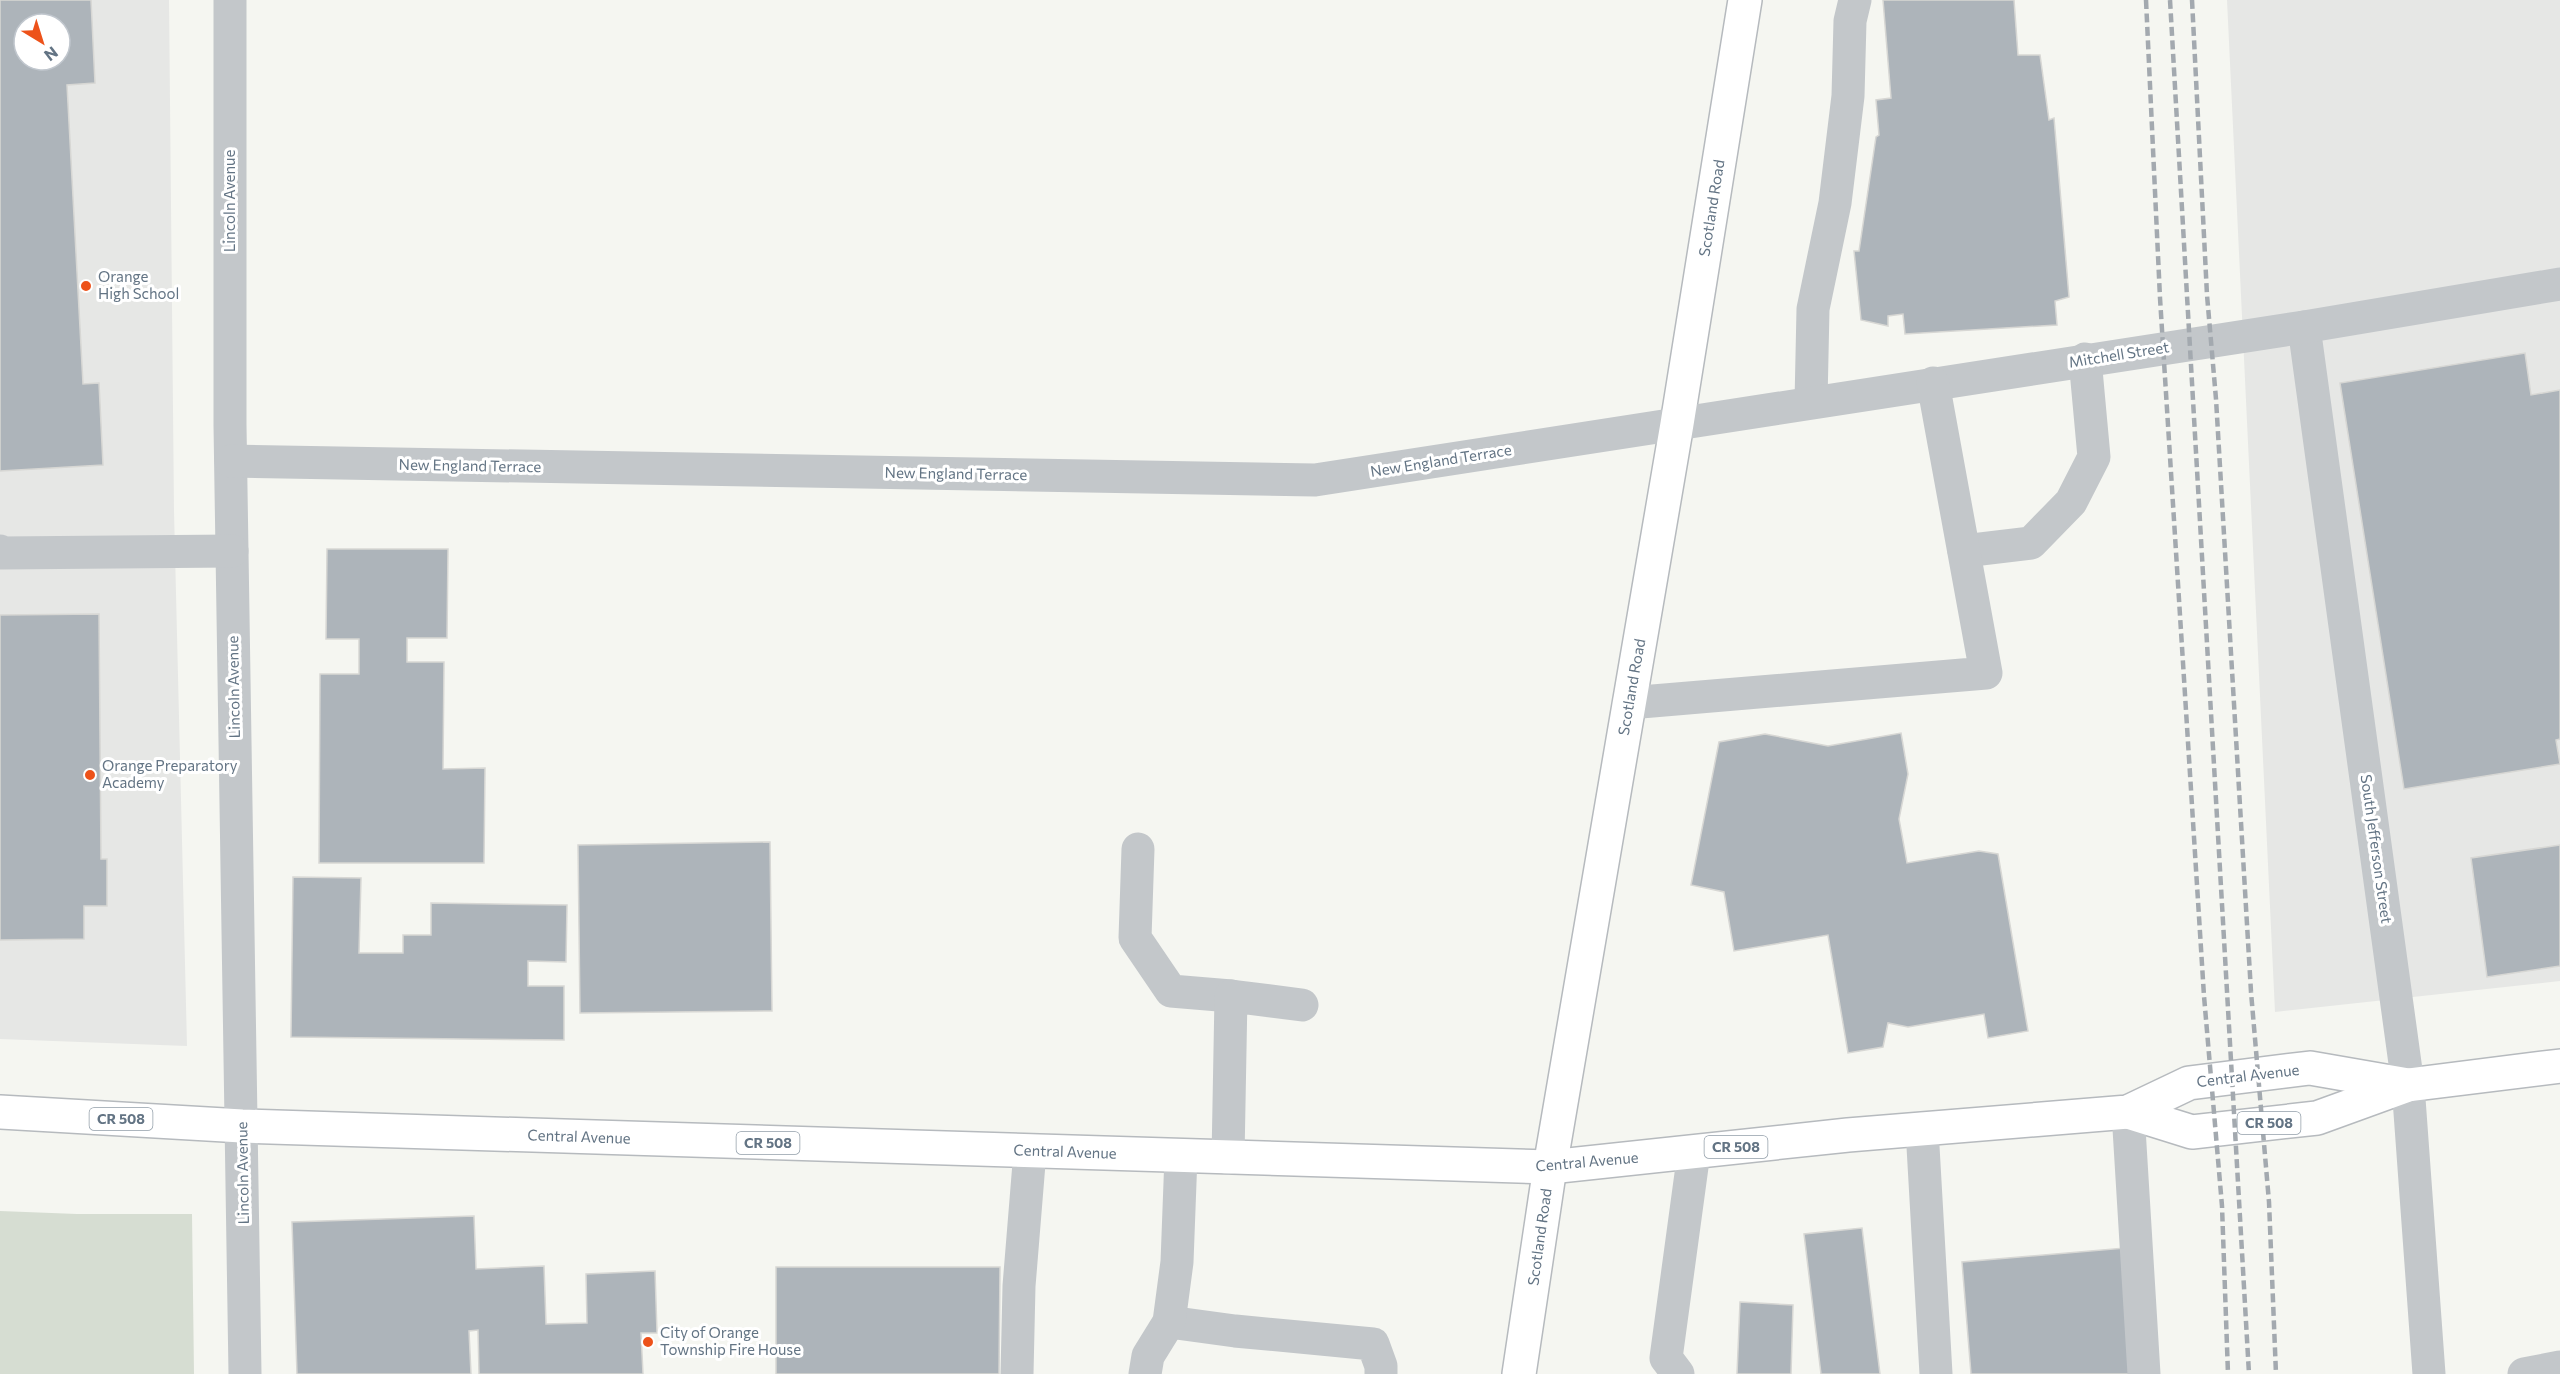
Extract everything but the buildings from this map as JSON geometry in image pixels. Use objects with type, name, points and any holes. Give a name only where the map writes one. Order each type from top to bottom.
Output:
[{"type":"main road","name":"Scotland Road","points":[[1519,1374],[1550,1167],[1677,424],[1745,0]]},
{"type":"main road","name":"Central Avenue","points":[[2128,1112],[2192,1132],[2317,1118],[2408,1085],[2560,1066]]},
{"type":"main road","name":"Central Avenue","points":[[0,1112],[242,1126],[1550,1167],[1922,1129],[2128,1112],[2189,1083],[2310,1068],[2408,1085]]},
{"type":"street","name":"Lincoln Avenue","points":[[230,0],[231,461],[245,1374]]},
{"type":"street","points":[[1811,402],[1812,309],[1835,203],[1848,96],[1850,21],[1855,0]]},
{"type":"street","name":"Mitchell Street","points":[[1677,424],[2304,327],[2560,284]]},
{"type":"street","name":"South Jefferson Street","points":[[2304,327],[2408,1085],[2429,1374]]},
{"type":"street","points":[[1964,551],[2031,543],[2071,502],[2094,456],[2085,360]]},
{"type":"street","points":[[1629,703],[1986,673],[1933,383]]},
{"type":"street","name":"New England Terrace","points":[[231,461],[1315,480],[1677,424]]},
{"type":"street","points":[[0,551],[2,553],[232,551]]},
{"type":"street","points":[[1138,849],[1135,938],[1172,991],[1302,1005]]},
{"type":"street","points":[[1228,1158],[1231,996]]},
{"type":"street","points":[[2128,1112],[2144,1374]]},
{"type":"street","points":[[1922,1129],[1936,1374]]},
{"type":"street","points":[[1017,1374],[1019,1286],[1030,1151]]},
{"type":"street","points":[[1663,1370],[1694,1152]]},
{"type":"street","points":[[1145,1374],[1148,1356],[1169,1322],[1177,1262],[1181,1156]]},
{"type":"street","points":[[1169,1322],[1235,1331],[1373,1344],[1381,1366],[1381,1374]]},
{"type":"street","points":[[2524,1374],[2560,1367]]},
{"type":"shaded area","points":[[0,0],[169,0],[174,511],[187,1046],[0,1039]]},
{"type":"shaded area","points":[[2227,0],[2560,0],[2560,981],[2275,1012]]},
{"type":"shaded area","points":[[0,1211],[192,1214],[194,1374],[0,1374]]},
{"type":"railway","points":[[2146,0],[2160,298],[2204,996],[2222,1206],[2228,1374]]},
{"type":"railway","points":[[2170,0],[2249,1374]]},
{"type":"railway","points":[[2192,0],[2207,295],[2216,399],[2251,992],[2269,1202],[2276,1374]]},
{"type":"place","name":"Orange High School","points":[[86,286]]},
{"type":"place","name":"Orange Preparatory Academy","points":[[90,775]]},
{"type":"place","name":"City of Orange Township Fire House","points":[[648,1342]]}]
